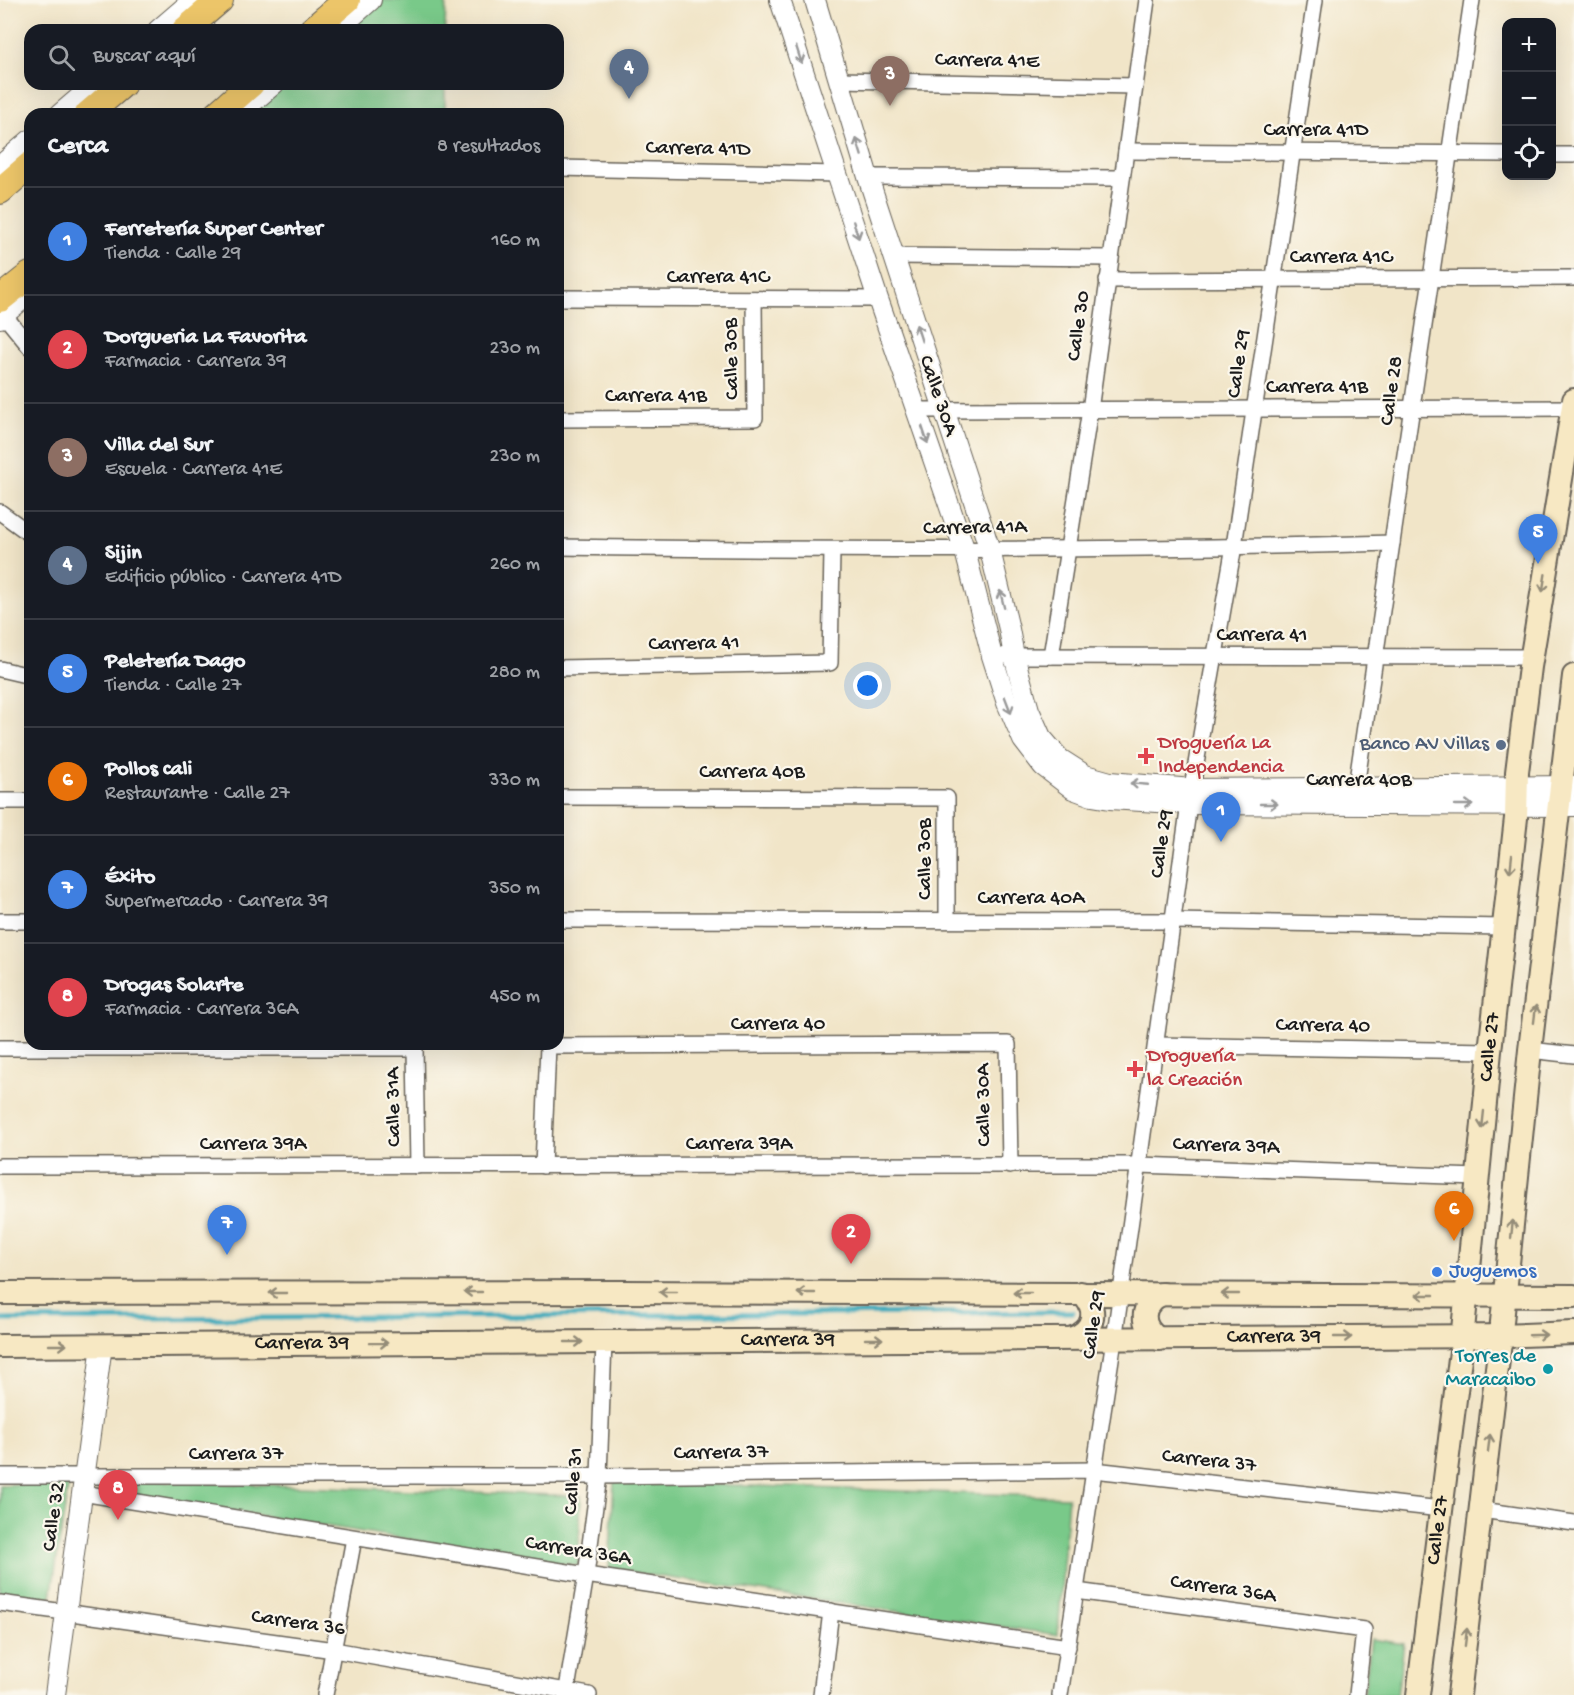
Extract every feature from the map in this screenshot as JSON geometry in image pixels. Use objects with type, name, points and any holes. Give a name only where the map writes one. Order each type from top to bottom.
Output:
[{"type":"highway","points":[[192,24],[220,0]]},
{"type":"highway","points":[[319,24],[347,0]]},
{"type":"highway","points":[[95,108],[116,90]]},
{"type":"highway","points":[[224,108],[244,90]]},
{"type":"highway","points":[[0,191],[24,170]]},
{"type":"highway","points":[[1,311],[24,282]]},
{"type":"main road","name":"Calle 27","points":[[1418,1695],[1462,1336],[1532,657],[1574,405]]},
{"type":"main road","name":"Calle 27","points":[[1459,1695],[1501,1336],[1530,1050],[1567,796],[1574,676]]},
{"type":"main road","name":"Carrera 39","points":[[0,1293],[1081,1293],[1574,1296]]},
{"type":"main road","points":[[1073,1338],[1085,1332],[1092,1321],[1090,1302],[1081,1293]]},
{"type":"main road","points":[[1159,1339],[1148,1329],[1144,1315],[1150,1302],[1161,1294]]},
{"type":"main road","name":"Carrera 39","points":[[0,1346],[1159,1339],[1501,1336],[1574,1333]]},
{"type":"street","points":[[166,24],[194,0]]},
{"type":"street","points":[[344,24],[372,0]]},
{"type":"street","name":"Calle 30A","points":[[780,0],[878,299],[965,550],[992,656],[1007,703],[1023,740],[1043,766],[1079,782]]},
{"type":"street","name":"Calle 30A","points":[[815,0],[868,177],[990,550],[1029,710],[1041,737],[1079,782]]},
{"type":"street","name":"Calle 30","points":[[1051,656],[1090,410],[1147,0]]},
{"type":"street","name":"Calle 29","points":[[1060,1695],[1115,1338],[1191,796],[1234,546],[1315,0]]},
{"type":"street","name":"Calle 28","points":[[1356,787],[1472,0]]},
{"type":"street","name":"Carrera 41E","points":[[839,80],[1135,86]]},
{"type":"street","points":[[67,108],[89,90]]},
{"type":"street","points":[[246,108],[267,90]]},
{"type":"street","points":[[0,166],[24,145]]},
{"type":"street","name":"Carrera 41D","points":[[1126,151],[1502,154]]},
{"type":"street","points":[[1556,155],[1574,155]]},
{"type":"street","name":"Carrera 41D","points":[[564,168],[838,174]]},
{"type":"street","points":[[868,177],[1122,178]]},
{"type":"street","points":[[894,256],[1110,258]]},
{"type":"street","name":"Carrera 41C","points":[[1107,280],[1574,278]]},
{"type":"street","points":[[24,297],[1,311],[24,340]]},
{"type":"street","name":"Carrera 41C","points":[[564,298],[878,299]]},
{"type":"street","name":"Calle 30B","points":[[754,299],[755,418]]},
{"type":"street","name":"Carrera 41B","points":[[916,410],[1574,405]]},
{"type":"street","name":"Carrera 41B","points":[[564,419],[755,418]]},
{"type":"street","points":[[1,514],[24,530]]},
{"type":"street","name":"Carrera 41A","points":[[564,547],[832,551],[1392,543]]},
{"type":"street","name":"Carrera 41","points":[[564,668],[830,663],[832,551]]},
{"type":"street","name":"Carrera 41","points":[[992,656],[1532,657]]},
{"type":"street","points":[[0,669],[24,675]]},
{"type":"street","name":"Carrera 40B","points":[[1079,782],[1092,796],[1110,799],[1356,787],[1517,796]]},
{"type":"street","name":"Carrera 40B","points":[[1191,796],[1567,796]]},
{"type":"street","name":"Carrera 40B","points":[[564,797],[947,798]]},
{"type":"street","name":"Calle 30B","points":[[947,798],[947,920]]},
{"type":"street","points":[[0,801],[24,801]]},
{"type":"street","name":"Carrera 40A","points":[[564,920],[1173,921],[1504,927]]},
{"type":"street","points":[[0,921],[24,921]]},
{"type":"street","name":"Calle 30A","points":[[1008,1044],[1010,1166]]},
{"type":"street","name":"Carrera 40","points":[[564,1046],[1008,1044]]},
{"type":"street","name":"Carrera 40","points":[[1156,1045],[1490,1051]]},
{"type":"street","name":"Calle 31A","points":[[0,1048],[24,1048]]},
{"type":"street","name":"Calle 31A","points":[[415,1050],[417,1166]]},
{"type":"street","name":"Carrera 40","points":[[543,1166],[548,1050]]},
{"type":"street","points":[[1530,1050],[1574,1055]]},
{"type":"street","name":"Carrera 39A","points":[[0,1166],[1139,1165],[1478,1177]]},
{"type":"street","name":"Calle 31","points":[[566,1693],[599,1476],[604,1342]]},
{"type":"street","name":"Calle 32","points":[[55,1695],[102,1345]]},
{"type":"street","name":"Carrera 37","points":[[0,1476],[83,1485],[1094,1470],[1441,1509]]},
{"type":"street","name":"Carrera 36A","points":[[83,1485],[354,1538],[1068,1647]]},
{"type":"street","points":[[1481,1510],[1574,1523]]},
{"type":"street","points":[[325,1695],[354,1538]]},
{"type":"street","name":"Carrera 36A","points":[[1076,1592],[1364,1630],[1357,1695]]},
{"type":"street","name":"Carrera 36","points":[[0,1603],[334,1650],[566,1693],[590,1695]]},
{"type":"street","points":[[820,1695],[831,1611]]},
{"type":"green space","points":[[371,0],[446,0],[445,24],[344,24]]},
{"type":"green space","points":[[267,90],[445,90],[445,108],[246,108]]},
{"type":"green space","points":[[100,1479],[581,1496],[578,1566],[99,1490]]},
{"type":"green space","points":[[614,1481],[1068,1497],[1058,1635],[609,1569]]},
{"type":"green space","points":[[69,1482],[50,1603],[0,1595],[0,1485]]},
{"type":"green space","points":[[1371,1639],[1404,1644],[1397,1695],[1364,1695]]},
{"type":"waterway","points":[[0,1320],[1073,1312]]},
{"type":"place","name":"Sijin","points":[[629,99]]},
{"type":"place","name":"Villa del Sur","points":[[890,106]]},
{"type":"place","name":"Peletería Dago","points":[[1538,564]]},
{"type":"place","name":"Banco AV Villas","points":[[1501,745]]},
{"type":"place","name":"Droguería La Independencia","points":[[1146,756]]},
{"type":"place","name":"Ferretería Super Center","points":[[1221,842]]},
{"type":"place","name":"Droguería la Creación","points":[[1135,1069]]},
{"type":"place","name":"Pollos cali","points":[[1454,1241]]},
{"type":"place","name":"Éxito","points":[[227,1255]]},
{"type":"place","name":"Dorgueria La Favorita","points":[[851,1264]]},
{"type":"place","name":"Juguemos","points":[[1437,1272]]},
{"type":"place","name":"Torres de Maracaibo","points":[[1548,1369]]},
{"type":"place","name":"Drogas Solarte","points":[[118,1520]]}]
